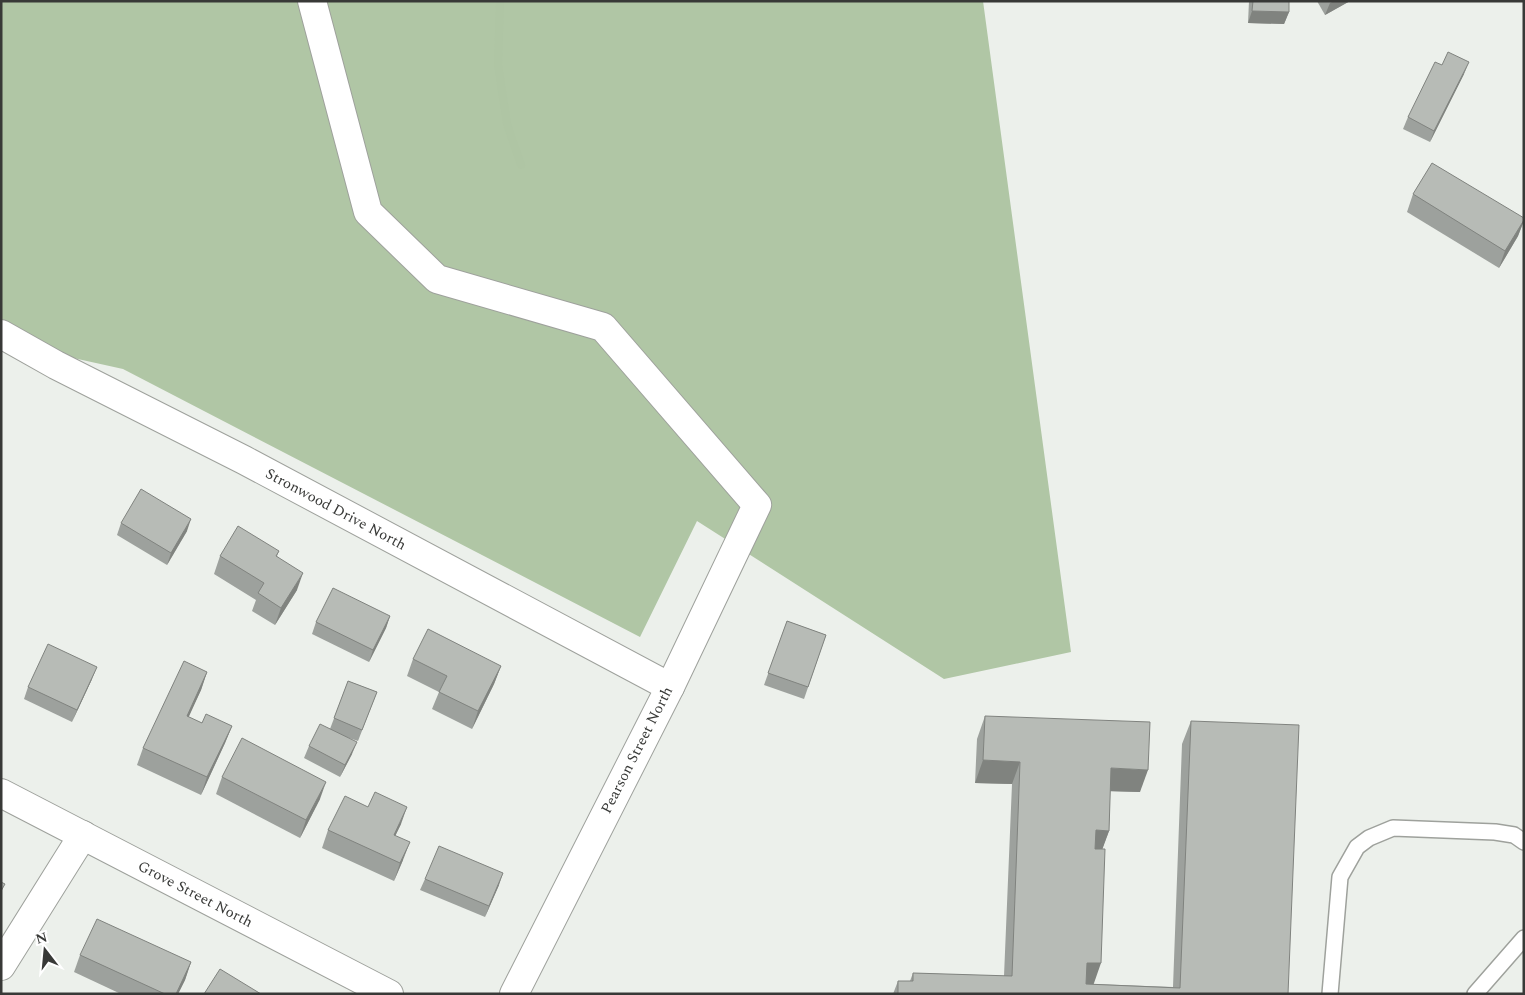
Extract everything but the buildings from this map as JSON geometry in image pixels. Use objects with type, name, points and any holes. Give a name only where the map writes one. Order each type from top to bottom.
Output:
[{"type":"street","name":"Pearson Street North","points":[[312,1],[368,212],[437,279],[603,327],[757,505],[670,687],[514,994]]},
{"type":"street","name":"Stronwood Drive North","points":[[1,334],[56,365],[244,460],[670,687]]},
{"type":"street","name":"Grove Street North","points":[[1,793],[390,994]]},
{"type":"street","points":[[1,966],[83,835]]},
{"type":"lane","points":[[1330,994],[1340,877],[1357,847],[1369,838],[1393,828],[1495,832],[1514,835],[1524,842]]},
{"type":"lane","points":[[1475,994],[1524,938]]},
{"type":"green space","points":[[1,1],[983,1],[1071,652],[944,679],[697,521],[640,637],[123,369],[1,342]]},
{"type":"waterway","points":[[500,1],[498,65],[507,124],[521,165]]}]
